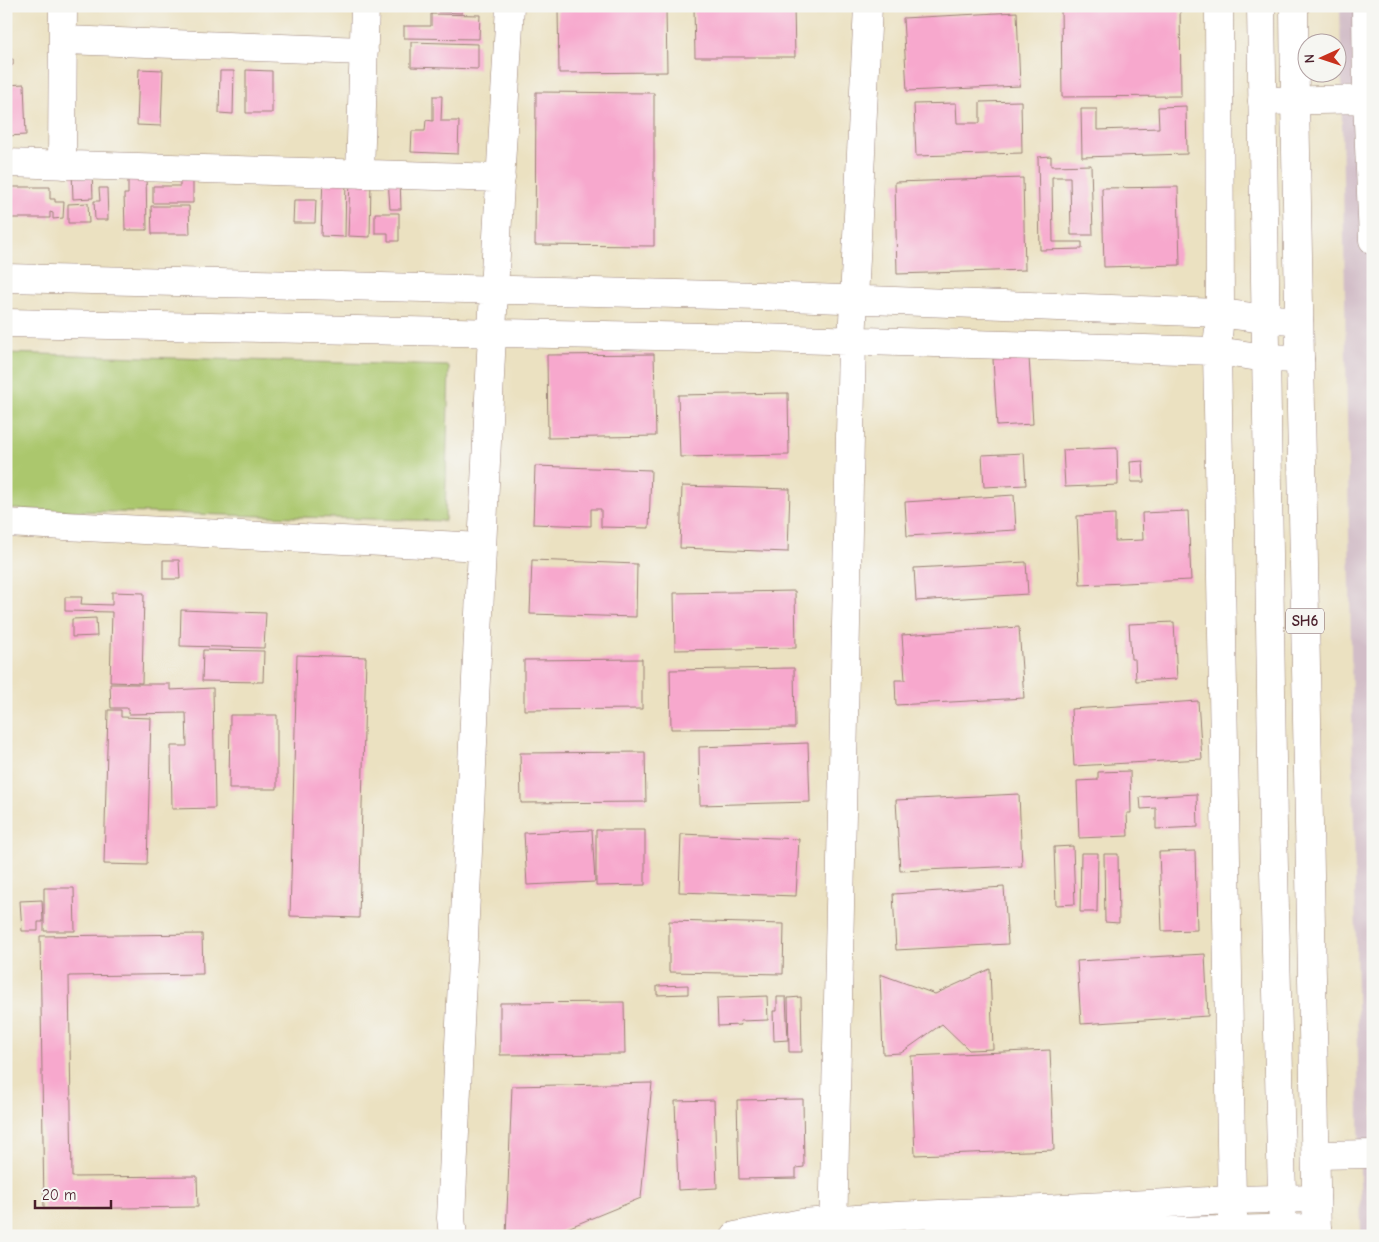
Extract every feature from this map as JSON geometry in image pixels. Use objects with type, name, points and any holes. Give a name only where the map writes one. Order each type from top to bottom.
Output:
[{"type":"street","points":[[62,165],[63,6]]},
{"type":"street","points":[[360,174],[365,6]]},
{"type":"street","points":[[452,1236],[451,1218],[494,290],[510,6]]},
{"type":"street","points":[[833,1228],[852,342],[868,6]]},
{"type":"street","points":[[1217,1231],[1232,1200],[1217,351],[1220,313],[1219,6]]},
{"type":"street","name":"SH6","points":[[1261,6],[1273,818],[1283,1232]]},
{"type":"street","name":"SH6","points":[[1294,6],[1317,1232]]},
{"type":"street","points":[[1366,6],[1373,240]]},
{"type":"street","points":[[64,40],[364,51]]},
{"type":"street","points":[[1262,101],[1370,99]]},
{"type":"street","points":[[6,163],[501,178]]},
{"type":"street","points":[[6,278],[760,296],[1220,313],[1266,319],[1299,320]]},
{"type":"street","points":[[6,323],[1217,351],[1266,358],[1300,359]]},
{"type":"street","points":[[6,523],[482,547]]},
{"type":"street","points":[[1316,1155],[1373,1154]]},
{"type":"street","points":[[735,1236],[802,1223],[833,1228],[897,1216],[1232,1200],[1316,1198]]},
{"type":"street","points":[[940,1236],[1217,1231],[1317,1232]]},
{"type":"shaded area","points":[[1340,6],[1373,6],[1373,1236],[1361,1236],[1341,82],[1346,82],[1346,32],[1340,32]]},
{"type":"green space","points":[[6,353],[449,366],[445,521],[6,509]]},
{"type":"building","points":[[311,6],[344,6],[344,10],[311,10]]},
{"type":"building","points":[[438,6],[463,6],[462,13],[438,12]]},
{"type":"building","points":[[794,6],[795,57],[695,57],[694,7]]},
{"type":"building","points":[[1061,6],[1180,6],[1181,96],[1062,97]]},
{"type":"building","points":[[558,9],[666,9],[667,72],[559,73]]},
{"type":"building","points":[[1017,12],[1020,86],[907,91],[903,18]]},
{"type":"building","points":[[431,14],[480,15],[479,39],[404,38],[404,26],[431,26]]},
{"type":"building","points":[[411,42],[478,44],[478,69],[411,67]]},
{"type":"building","points":[[6,59],[13,59],[13,65],[6,66]]},
{"type":"building","points":[[139,69],[163,70],[161,126],[137,125]]},
{"type":"building","points":[[246,70],[272,71],[272,113],[246,113]]},
{"type":"building","points":[[220,71],[234,71],[233,114],[219,113]]},
{"type":"building","points":[[24,84],[26,135],[6,136],[6,85]]},
{"type":"building","points":[[536,92],[654,93],[654,246],[535,245]]},
{"type":"building","points":[[433,96],[442,96],[441,121],[459,121],[458,154],[411,152],[412,131],[425,131],[426,120],[433,121]]},
{"type":"building","points":[[1021,101],[1022,153],[916,156],[914,104],[956,103],[957,123],[980,123],[980,102]]},
{"type":"building","points":[[1186,106],[1187,154],[1082,157],[1081,109],[1097,109],[1097,130],[1159,128],[1158,107]]},
{"type":"building","points":[[1051,156],[1051,166],[1091,165],[1093,235],[1071,235],[1070,177],[1052,177],[1053,242],[1082,242],[1082,249],[1040,250],[1038,157]]},
{"type":"building","points":[[92,170],[93,198],[73,199],[72,171]]},
{"type":"building","points":[[128,171],[146,171],[147,230],[125,230],[124,194],[128,194]]},
{"type":"building","points":[[180,172],[193,172],[193,203],[153,203],[153,186],[180,186]]},
{"type":"building","points":[[323,175],[346,176],[345,237],[321,236]]},
{"type":"building","points":[[1023,178],[1025,270],[897,274],[895,182]]},
{"type":"building","points":[[388,179],[400,179],[401,209],[390,209]]},
{"type":"building","points":[[350,180],[371,180],[370,237],[348,236]]},
{"type":"building","points":[[6,187],[50,187],[50,199],[55,199],[55,202],[64,202],[63,218],[53,219],[53,213],[50,212],[50,218],[6,218]]},
{"type":"building","points":[[1178,187],[1180,265],[1104,267],[1102,188]]},
{"type":"building","points":[[99,188],[107,188],[108,220],[95,220],[94,201],[100,201]]},
{"type":"building","points":[[294,200],[316,200],[315,223],[293,223]]},
{"type":"building","points":[[88,203],[89,223],[68,223],[68,204]]},
{"type":"building","points":[[151,206],[189,206],[190,234],[152,234]]},
{"type":"building","points":[[375,213],[399,213],[399,241],[388,241],[388,233],[375,233]]},
{"type":"building","points":[[654,354],[656,436],[548,438],[547,355]]},
{"type":"building","points":[[1029,357],[1033,424],[997,426],[993,359]]},
{"type":"building","points":[[788,393],[789,455],[680,457],[678,395]]},
{"type":"building","points":[[1117,448],[1118,485],[1065,487],[1063,450]]},
{"type":"building","points":[[1024,453],[1026,485],[984,487],[982,455]]},
{"type":"building","points":[[1143,461],[1144,482],[1131,482],[1130,462]]},
{"type":"building","points":[[535,466],[651,470],[649,528],[601,527],[601,509],[591,509],[591,526],[533,524]]},
{"type":"building","points":[[682,486],[790,489],[788,552],[680,548]]},
{"type":"building","points":[[1014,495],[1016,530],[907,536],[905,502]]},
{"type":"building","points":[[1188,511],[1191,580],[1080,585],[1077,516],[1115,514],[1115,541],[1143,540],[1142,513]]},
{"type":"building","points":[[163,560],[179,560],[180,579],[163,579]]},
{"type":"building","points":[[532,560],[637,564],[636,617],[530,614]]},
{"type":"building","points":[[1026,562],[1028,594],[916,601],[914,568]]},
{"type":"building","points":[[795,591],[796,648],[675,650],[674,593]]},
{"type":"building","points":[[112,592],[144,593],[142,683],[110,682],[112,612],[65,611],[65,597],[82,597],[81,604],[112,605]]},
{"type":"building","points":[[181,610],[266,613],[264,648],[180,646]]},
{"type":"building","points":[[96,618],[97,636],[72,637],[72,619]]},
{"type":"building","points":[[1174,622],[1177,679],[1136,681],[1135,659],[1131,659],[1129,624]]},
{"type":"building","points":[[1019,627],[1024,698],[896,705],[895,680],[905,680],[902,635]]},
{"type":"building","points":[[203,650],[264,651],[263,682],[202,681]]},
{"type":"building","points":[[297,655],[366,657],[359,918],[290,916]]},
{"type":"building","points":[[642,659],[642,709],[524,710],[524,660]]},
{"type":"building","points":[[794,668],[795,728],[671,729],[670,670]]},
{"type":"building","points":[[110,684],[170,684],[170,690],[213,688],[215,808],[172,809],[171,746],[187,746],[186,713],[128,714],[128,708],[111,708]]},
{"type":"building","points":[[1198,701],[1202,759],[1074,766],[1071,709]]},
{"type":"building","points":[[108,710],[121,710],[121,717],[151,718],[147,865],[104,864]]},
{"type":"building","points":[[230,715],[277,715],[277,789],[229,789]]},
{"type":"building","points":[[808,743],[810,802],[700,805],[699,747]]},
{"type":"building","points":[[645,752],[646,802],[521,803],[520,753]]},
{"type":"building","points":[[1130,771],[1131,813],[1127,813],[1128,836],[1079,838],[1077,781],[1098,780],[1098,772]]},
{"type":"building","points":[[1019,794],[1022,866],[900,871],[896,800]]},
{"type":"building","points":[[1197,794],[1198,827],[1156,829],[1156,808],[1141,809],[1140,797]]},
{"type":"building","points":[[592,830],[595,882],[527,885],[524,833]]},
{"type":"building","points":[[596,830],[645,830],[645,885],[596,886]]},
{"type":"building","points":[[681,834],[799,839],[796,896],[679,892]]},
{"type":"building","points":[[1073,846],[1075,904],[1056,905],[1054,847]]},
{"type":"building","points":[[1195,851],[1197,930],[1162,931],[1159,852]]},
{"type":"building","points":[[1081,853],[1098,853],[1097,912],[1080,912]]},
{"type":"building","points":[[1104,854],[1118,854],[1119,923],[1105,922]]},
{"type":"building","points":[[1004,887],[1008,944],[896,950],[893,894]]},
{"type":"building","points":[[44,888],[74,888],[75,931],[44,931]]},
{"type":"building","points":[[42,900],[43,922],[38,922],[38,931],[22,931],[20,901]]},
{"type":"building","points":[[669,921],[784,924],[783,974],[669,972]]},
{"type":"building","points":[[202,934],[203,974],[69,976],[72,1177],[197,1176],[198,1207],[44,1209],[40,936]]},
{"type":"building","points":[[1205,954],[1208,1016],[1081,1024],[1077,961]]},
{"type":"building","points":[[990,969],[993,1049],[969,1050],[942,1024],[901,1053],[883,1054],[880,974],[935,994]]},
{"type":"building","points":[[688,985],[688,994],[657,995],[657,986]]},
{"type":"building","points":[[767,996],[768,1020],[740,1021],[741,1025],[718,1026],[717,998]]},
{"type":"building","points":[[777,997],[786,997],[788,1040],[774,1041],[773,1011],[777,1011]]},
{"type":"building","points":[[801,997],[802,1052],[789,1052],[788,998]]},
{"type":"building","points":[[624,1002],[625,1054],[500,1055],[500,1003]]},
{"type":"building","points":[[1050,1050],[1054,1150],[915,1155],[911,1056]]},
{"type":"building","points":[[652,1083],[641,1198],[548,1236],[506,1236],[512,1086]]},
{"type":"building","points":[[803,1099],[804,1167],[796,1168],[796,1178],[739,1179],[737,1100]]},
{"type":"building","points":[[714,1100],[717,1188],[678,1190],[675,1101]]}]
